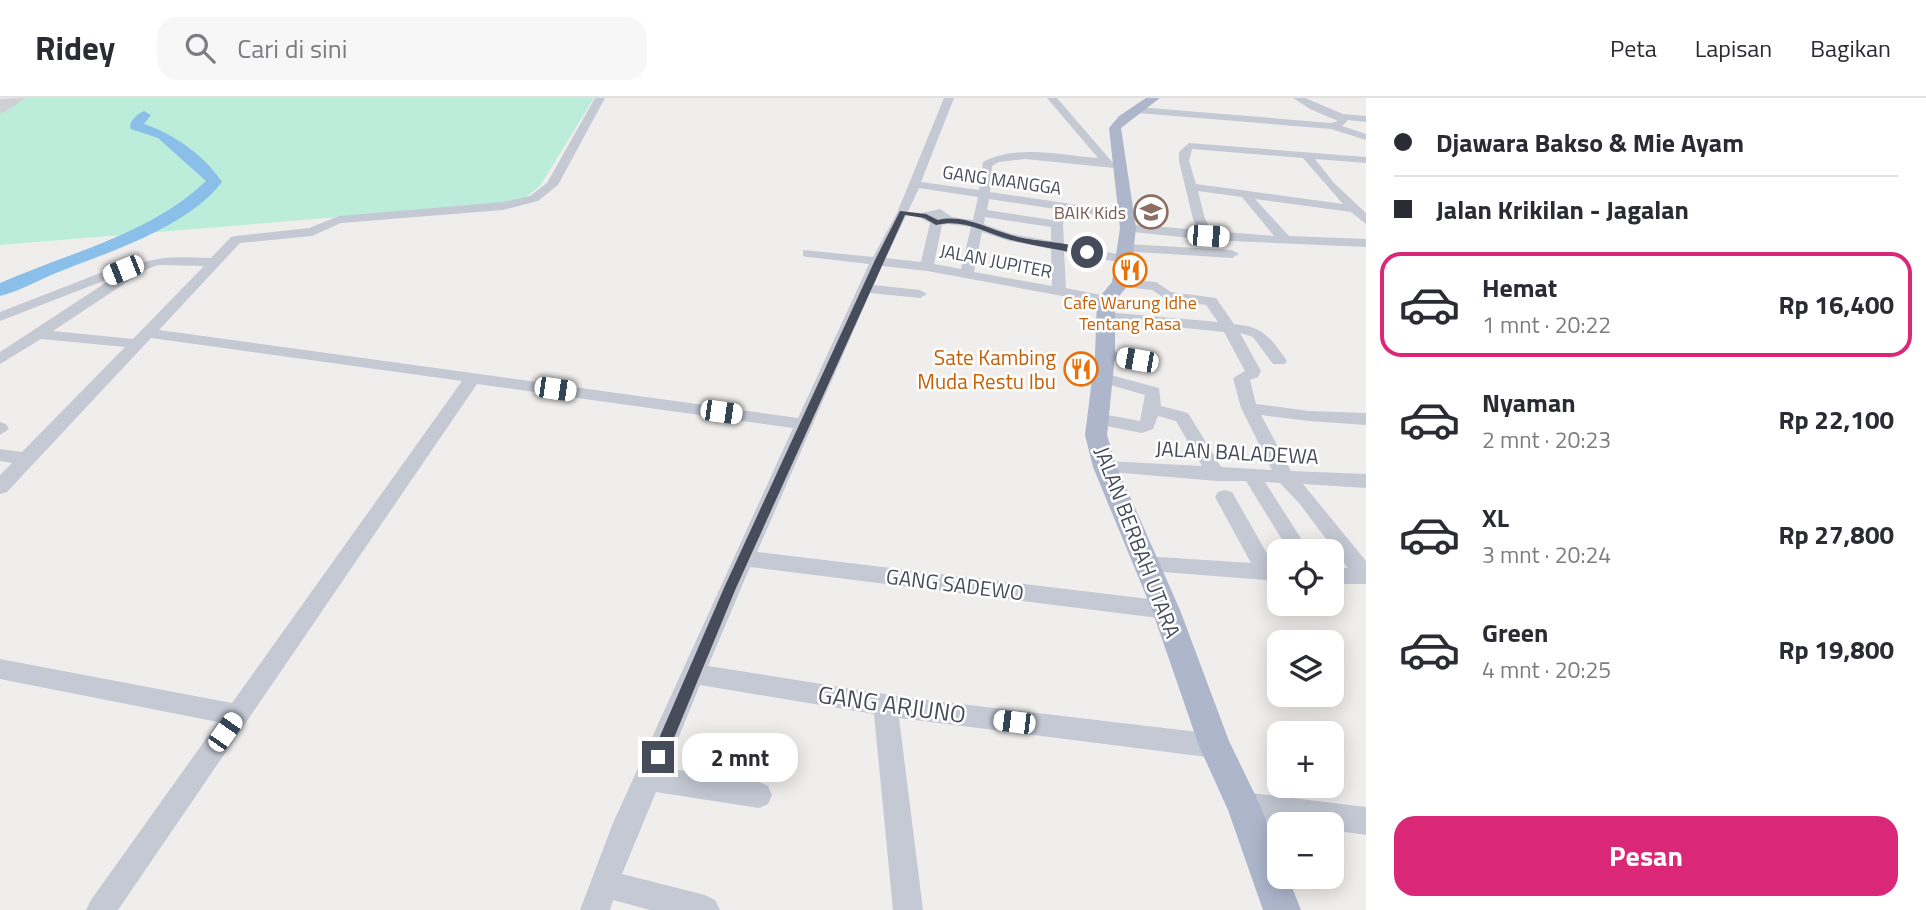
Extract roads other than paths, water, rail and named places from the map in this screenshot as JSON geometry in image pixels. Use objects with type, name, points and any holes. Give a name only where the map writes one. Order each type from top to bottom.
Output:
[{"type":"main road","name":"JALAN BERBAH UTARA","points":[[1146,104],[1118,122],[1115,128],[1112,166],[1126,237],[1111,300],[1096,435],[1105,467],[1144,564],[1166,610],[1216,746],[1243,804],[1282,910]]},
{"type":"street","points":[[0,487],[240,238],[312,232],[334,223],[503,206],[541,195],[559,173],[600,98]]},
{"type":"street","points":[[334,223],[508,210],[542,201],[556,192],[565,181],[609,98]]},
{"type":"street","points":[[705,910],[600,897],[622,833],[649,778],[878,260],[903,213],[949,98]]},
{"type":"street","points":[[1052,98],[1112,166]]},
{"type":"street","points":[[1298,98],[1366,127]]},
{"type":"street","points":[[1146,104],[1176,113],[1332,126],[1366,137]]},
{"type":"street","points":[[1176,113],[1182,124]]},
{"type":"street","points":[[1343,118],[1366,119]]},
{"type":"street","points":[[1332,126],[1343,121],[1343,118]]},
{"type":"street","points":[[1188,135],[1193,146]]},
{"type":"street","points":[[1208,236],[1199,219],[1190,187],[1184,152],[1187,147],[1366,160]]},
{"type":"street","points":[[1366,152],[1307,148],[1330,185],[1366,220]]},
{"type":"street","points":[[967,275],[984,195],[987,164],[996,158],[1112,166]]},
{"type":"street","name":"GANG MANGGA","points":[[913,184],[984,195],[1015,205],[1062,206],[1126,237]]},
{"type":"street","points":[[1190,187],[1353,209]]},
{"type":"street","points":[[927,267],[938,218],[949,190]]},
{"type":"street","points":[[1245,194],[1261,216],[1285,240]]},
{"type":"street","points":[[1059,293],[1057,224],[1062,206]]},
{"type":"street","points":[[903,213],[978,221],[1057,224]]},
{"type":"street","points":[[978,221],[1009,237],[1058,247],[1126,237],[1208,236],[1366,243]]},
{"type":"street","points":[[1126,237],[1232,254]]},
{"type":"street","name":"JALAN JUPITER","points":[[807,253],[927,267],[1059,293],[1111,300]]},
{"type":"street","points":[[0,317],[138,264],[158,261],[217,262]]},
{"type":"street","points":[[0,359],[129,274],[158,261]]},
{"type":"street","points":[[1111,300],[1156,286],[1170,297],[1208,299],[1253,370],[1241,378],[1249,408],[1285,477],[1306,498],[1366,576]]},
{"type":"street","points":[[867,288],[920,294]]},
{"type":"street","points":[[1111,300],[1229,329],[1255,332],[1279,360]]},
{"type":"street","points":[[37,334],[144,339],[472,377],[804,424]]},
{"type":"street","points":[[1104,366],[1137,360]]},
{"type":"street","points":[[1097,419],[1142,427],[1147,425],[1155,394],[1104,366]]},
{"type":"street","points":[[101,910],[472,377]]},
{"type":"street","points":[[1249,408],[1309,416],[1366,419]]},
{"type":"street","points":[[1152,409],[1182,417],[1217,475]]},
{"type":"street","points":[[0,455],[26,459]]},
{"type":"street","name":"JALAN BALADEWA","points":[[1105,467],[1366,481]]},
{"type":"street","points":[[1252,476],[1291,539]]},
{"type":"street","points":[[1225,497],[1267,564]]},
{"type":"street","name":"GANG SADEWO","points":[[745,558],[1166,610]]},
{"type":"street","points":[[1144,564],[1267,573]]},
{"type":"street","points":[[1344,576],[1366,576]]},
{"type":"street","points":[[0,670],[237,715]]},
{"type":"street","name":"GANG ARJUNO","points":[[694,674],[885,705],[1216,746]]},
{"type":"street","points":[[885,705],[908,910]]},
{"type":"street","points":[[649,778],[759,794]]},
{"type":"street","points":[[1243,804],[1366,821]]},
{"type":"waterway","points":[[0,290],[146,228],[198,198],[214,182],[208,173],[163,135],[136,126],[144,115]]},
{"type":"place","name":"BAIK Kids","points":[[1151,212]]},
{"type":"place","name":"Cafe Warung Idhe Tentang Rasa","points":[[1130,270]]},
{"type":"place","name":"Sate Kambing Muda Restu Ibu","points":[[1081,369]]}]
